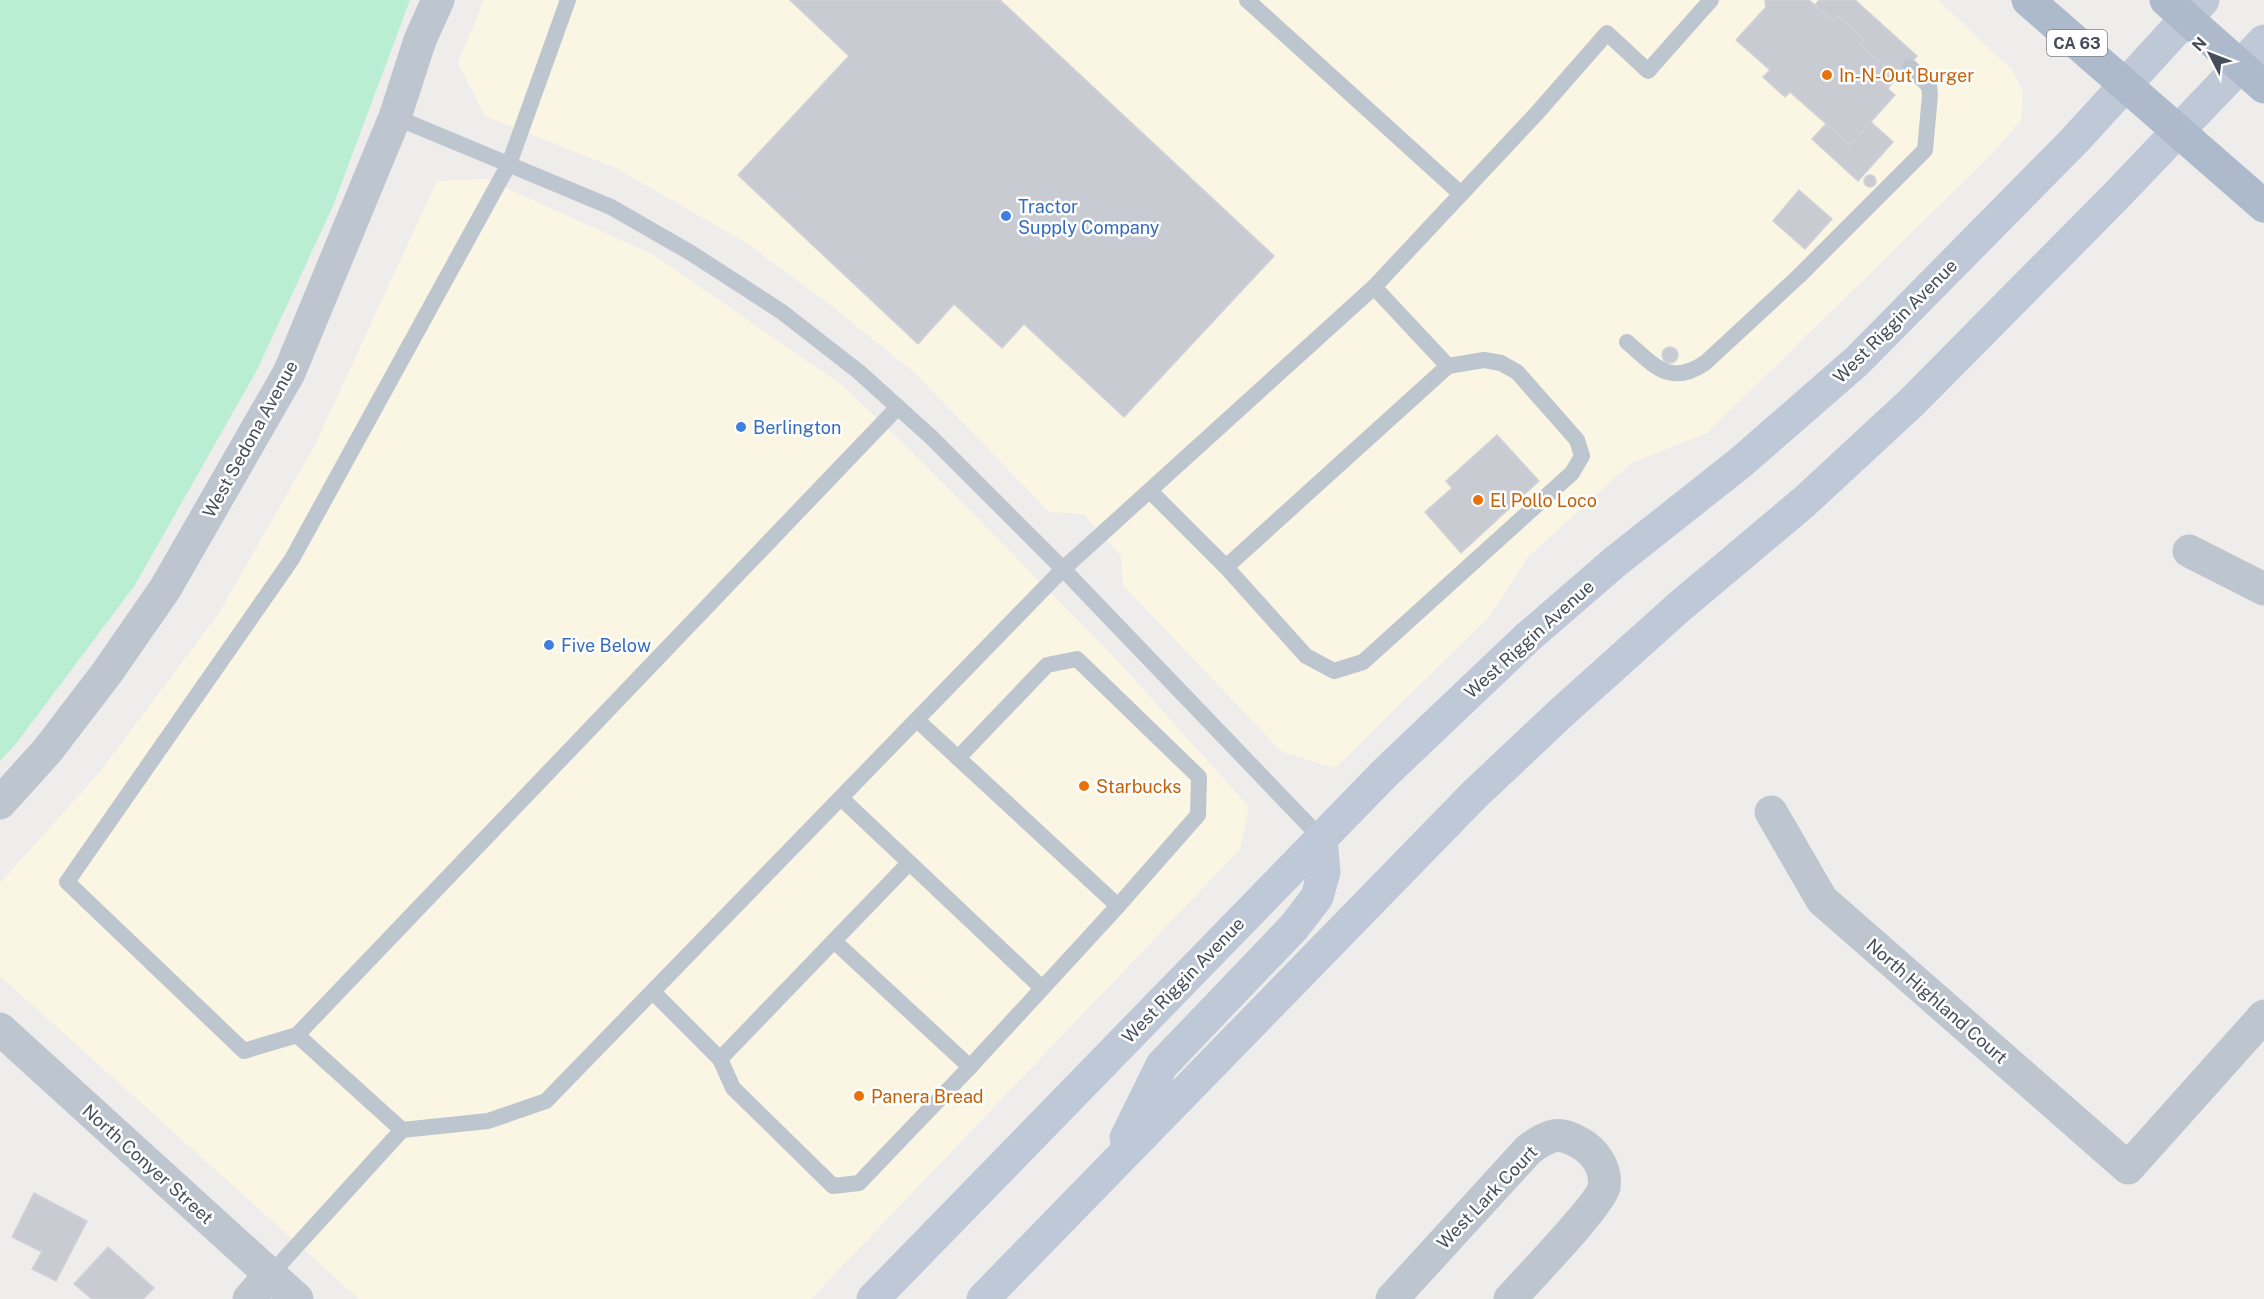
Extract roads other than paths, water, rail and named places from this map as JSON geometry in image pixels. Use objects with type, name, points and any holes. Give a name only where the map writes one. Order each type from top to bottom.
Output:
[{"type":"main road","name":"CA 63","points":[[2028,0],[2264,206]]},
{"type":"main road","name":"West Riggin Avenue","points":[[873,1299],[1321,838],[1440,719],[1528,637],[1616,561],[1740,464],[1857,361],[2074,141],[2126,85],[2185,6]]},
{"type":"main road","points":[[2185,6],[2252,76]]},
{"type":"main road","points":[[983,1299],[1502,768],[1621,659],[1804,502],[1884,429],[1997,318],[2178,131],[2252,76],[2264,41]]},
{"type":"main road","points":[[1111,1167],[1162,1065],[1294,927],[1317,897],[1324,872],[1321,838]]},
{"type":"street","name":"West Sedona Avenue","points":[[0,803],[53,742],[106,674],[165,589],[289,373],[394,117],[420,40],[438,0]]},
{"type":"street","points":[[2189,551],[2264,589]]},
{"type":"street","name":"North Highland Court","points":[[1772,813],[1822,900],[2128,1168],[2264,1016]]},
{"type":"street","name":"North Conyer Street","points":[[0,1029],[297,1299]]},
{"type":"street","name":"West Lark Court","points":[[1392,1299],[1529,1149],[1548,1136],[1569,1137],[1588,1147],[1602,1166],[1604,1187],[1593,1207],[1510,1299]]},
{"type":"street","points":[[249,1299],[270,1275]]},
{"type":"lane","points":[[568,0],[509,164],[292,560],[67,882],[244,1051],[297,1035],[898,408]]},
{"type":"lane","points":[[1247,0],[1461,194]]},
{"type":"lane","points":[[270,1275],[402,1130],[488,1121],[546,1101],[1064,569],[1374,287],[1607,33],[1648,70],[1711,0]]},
{"type":"lane","points":[[1628,342],[1662,371],[1672,375],[1694,370],[1705,363],[1799,276],[1925,150],[1929,86],[1910,67]]},
{"type":"lane","points":[[394,117],[611,207],[691,253],[782,312],[859,372],[931,437],[1064,569],[1321,838]]},
{"type":"lane","points":[[1374,287],[1448,366]]},
{"type":"lane","points":[[1151,492],[1226,567],[1306,656],[1334,671],[1364,662],[1572,472],[1582,456],[1577,440],[1517,372],[1501,363],[1484,360],[1448,366],[1226,567]]},
{"type":"lane","points":[[653,992],[720,1059],[733,1089],[833,1186],[859,1183],[970,1067],[1198,815],[1199,777],[1077,659],[1047,665],[958,758]]},
{"type":"lane","points":[[917,720],[1118,906]]},
{"type":"lane","points":[[841,798],[1041,987]]},
{"type":"lane","points":[[720,1059],[909,862]]},
{"type":"lane","points":[[834,941],[970,1067]]},
{"type":"lane","points":[[297,1035],[402,1130]]},
{"type":"place","name":"In-N-Out Burger","points":[[1827,75]]},
{"type":"place","name":"Tractor Supply Company","points":[[1006,216]]},
{"type":"place","name":"Berlington","points":[[741,427]]},
{"type":"place","name":"El Pollo Loco","points":[[1478,500]]},
{"type":"place","name":"Five Below","points":[[549,645]]},
{"type":"place","name":"Starbucks","points":[[1084,786]]},
{"type":"place","name":"Panera Bread","points":[[859,1096]]}]
